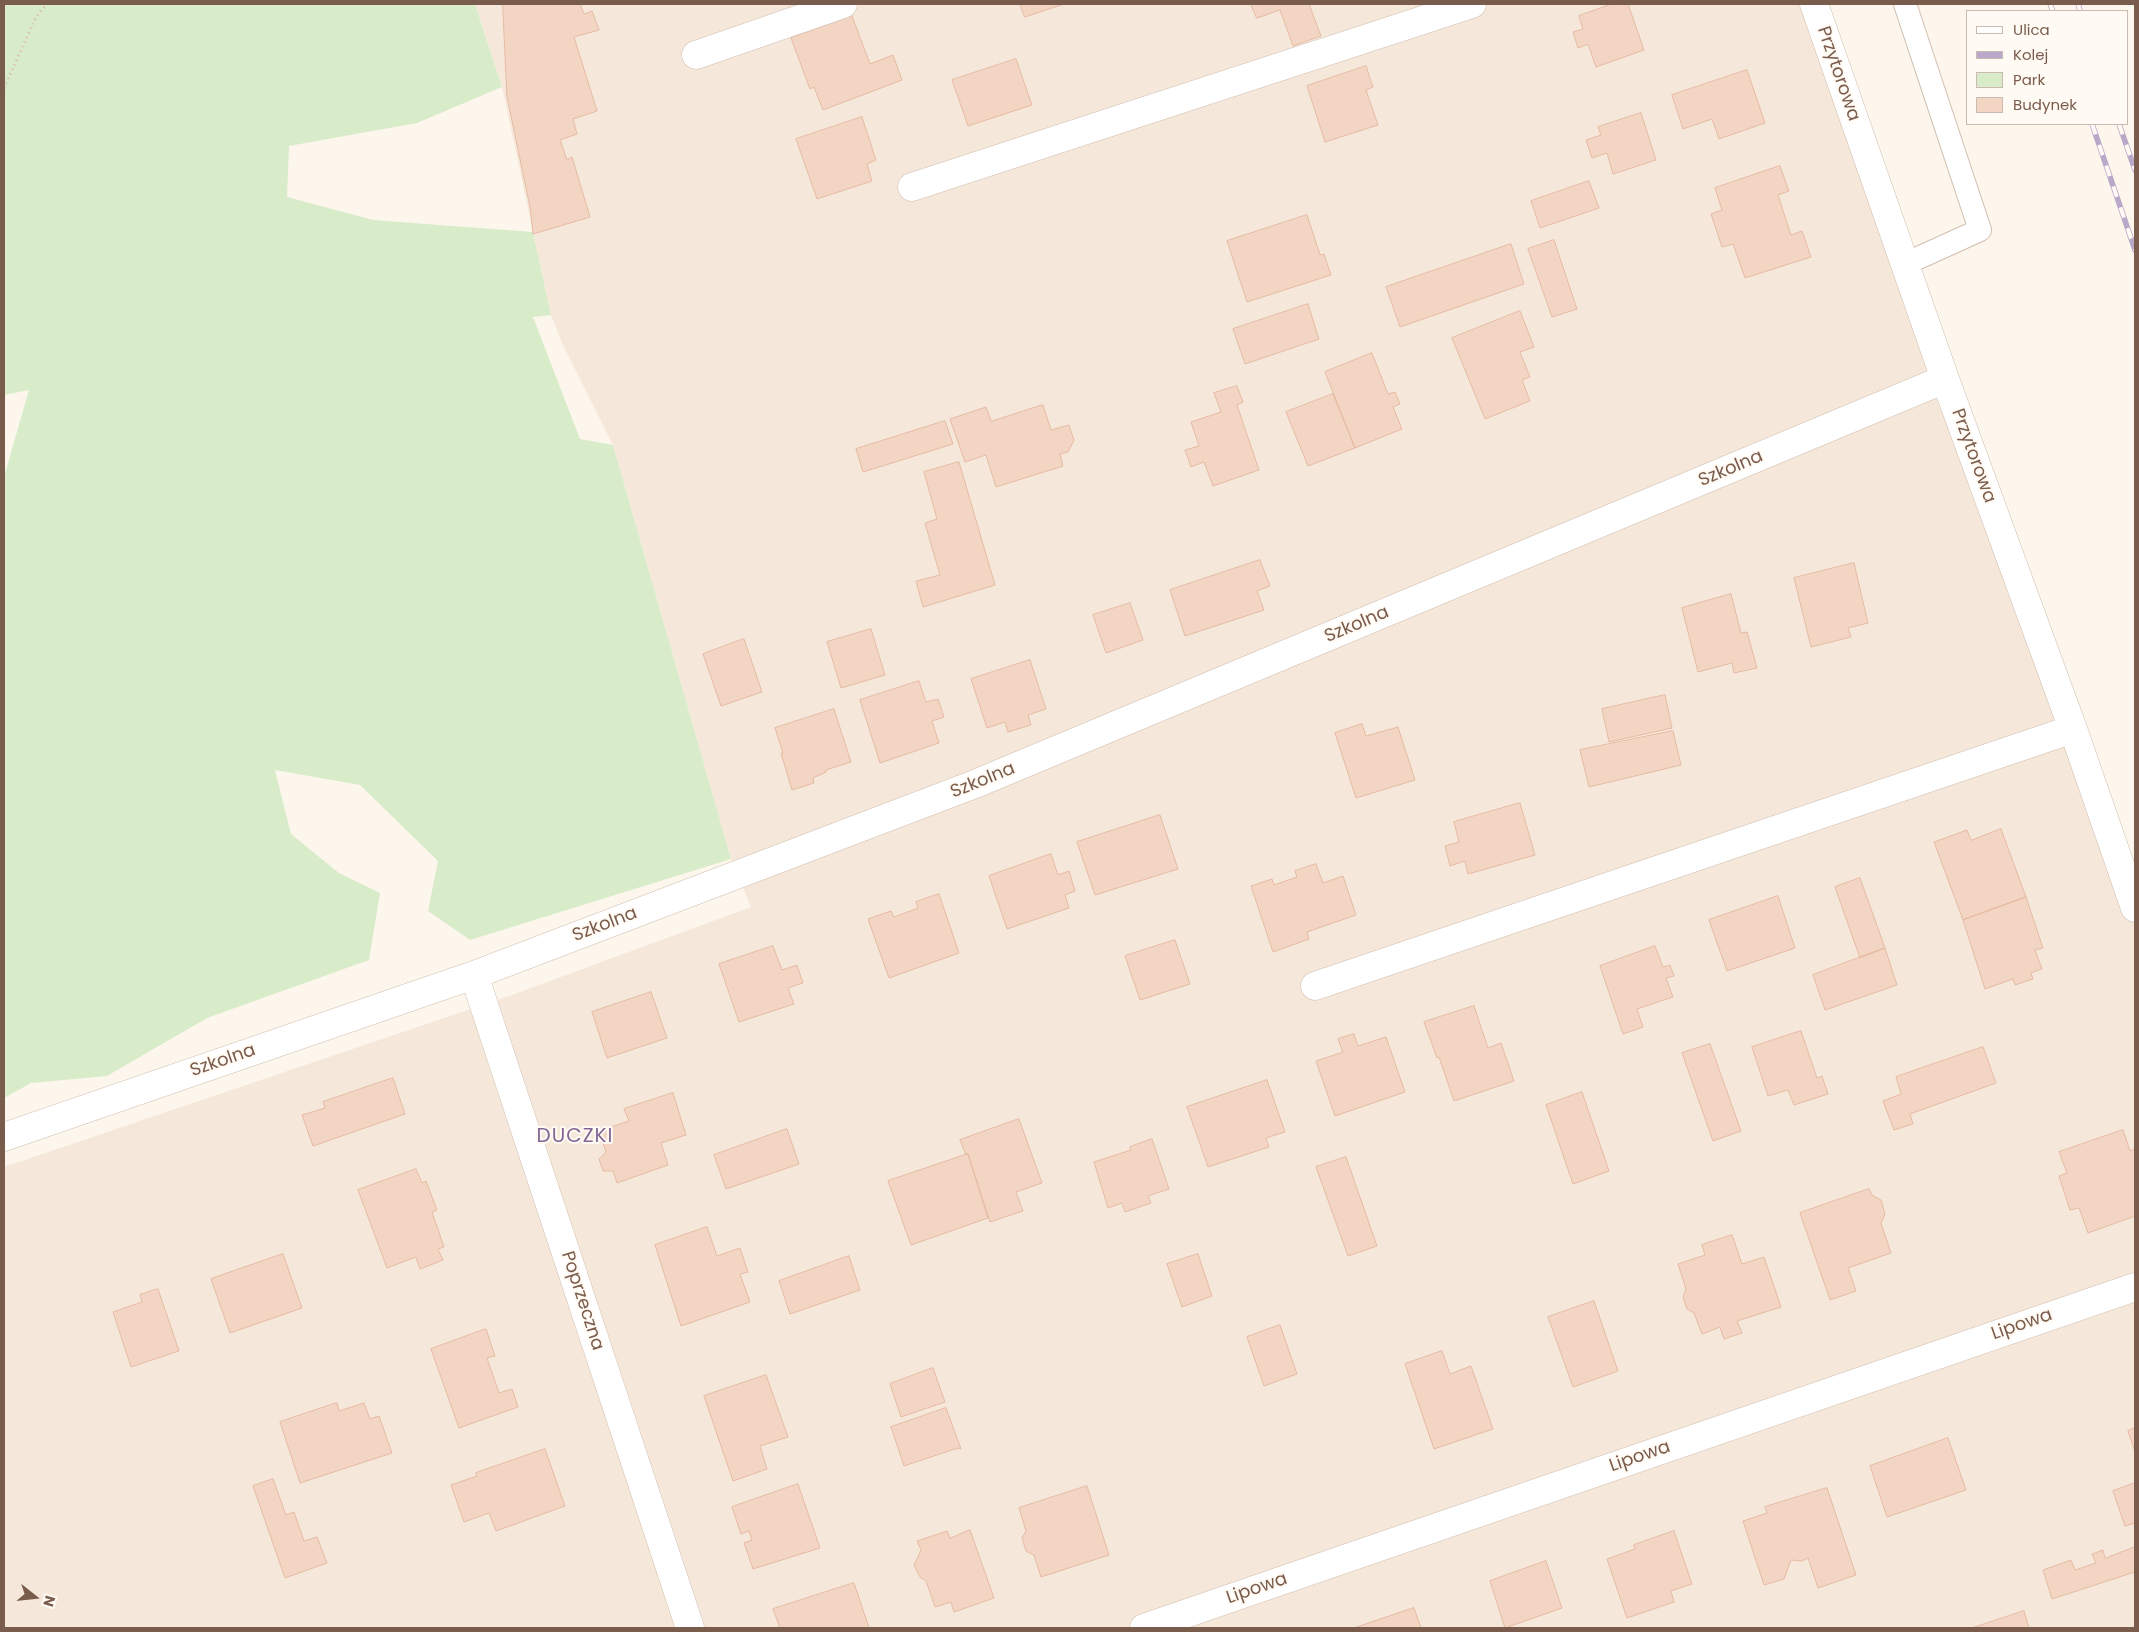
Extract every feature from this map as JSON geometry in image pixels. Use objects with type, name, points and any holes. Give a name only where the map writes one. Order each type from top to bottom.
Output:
[{"type":"street","points":[[696,55],[844,4]]},
{"type":"street","points":[[912,187],[1472,4]]},
{"type":"street","name":"Przytorowa","points":[[1814,4],[1945,379],[2073,728],[2135,908]]},
{"type":"street","name":"Szkolna","points":[[4,1137],[474,974],[975,784],[1945,379]]},
{"type":"street","points":[[1316,986],[2073,728]]},
{"type":"street","name":"Poprzeczna","points":[[474,974],[690,1628]]},
{"type":"street","name":"Lipowa","points":[[1144,1628],[2135,1286]]},
{"type":"lane","points":[[1905,4],[1980,230],[1905,264]]},
{"type":"path","points":[[4,88],[36,17],[47,4]]},
{"type":"shaded area","points":[[475,4],[1814,4],[2135,908],[2135,1628],[4,1628],[4,1167],[509,996],[751,907],[731,859],[613,445],[562,343],[551,315],[502,87]]},
{"type":"green space","points":[[4,4],[475,4],[502,87],[417,123],[289,146],[287,197],[373,220],[533,232],[551,315],[533,317],[580,439],[613,445],[731,859],[470,940],[428,911],[438,861],[360,785],[275,770],[291,834],[339,873],[380,893],[369,960],[207,1018],[107,1076],[31,1083],[4,1098],[4,477],[29,390],[4,395]]},
{"type":"building","points":[[503,4],[580,4],[584,14],[592,11],[599,30],[574,37],[597,111],[573,119],[577,134],[560,140],[567,160],[572,157],[590,217],[533,234],[530,207],[507,97]]},
{"type":"building","points":[[1020,4],[1064,4],[1025,17]]},
{"type":"building","points":[[1251,4],[1309,4],[1321,36],[1293,46],[1280,10],[1257,18]]},
{"type":"building","points":[[1612,4],[1628,4],[1644,50],[1596,67],[1588,44],[1578,48],[1573,32],[1583,29],[1579,16]]},
{"type":"building","points":[[852,16],[870,64],[893,55],[902,80],[823,110],[814,87],[810,89],[791,38]]},
{"type":"building","points":[[1016,59],[1032,105],[968,126],[952,80]]},
{"type":"building","points":[[1366,66],[1373,87],[1366,90],[1378,125],[1325,142],[1307,86]]},
{"type":"building","points":[[1747,70],[1765,123],[1719,139],[1712,119],[1683,129],[1672,95]]},
{"type":"building","points":[[1641,113],[1656,160],[1613,174],[1607,153],[1592,158],[1586,140],[1601,135],[1598,127]]},
{"type":"building","points":[[862,117],[876,160],[867,164],[872,181],[817,199],[796,139]]},
{"type":"building","points":[[1780,166],[1789,191],[1778,195],[1791,235],[1802,231],[1811,257],[1745,278],[1733,244],[1722,247],[1711,214],[1722,210],[1715,188]]},
{"type":"building","points":[[1589,181],[1599,208],[1540,228],[1531,201]]},
{"type":"building","points":[[1307,215],[1320,255],[1324,254],[1331,275],[1247,302],[1227,241]]},
{"type":"building","points":[[1554,240],[1577,309],[1552,317],[1528,249]]},
{"type":"building","points":[[1511,244],[1524,284],[1400,327],[1386,287]]},
{"type":"building","points":[[1308,304],[1319,339],[1245,364],[1233,329]]},
{"type":"building","points":[[1520,311],[1534,347],[1520,352],[1530,377],[1522,380],[1530,401],[1485,419],[1452,338]]},
{"type":"building","points":[[1372,353],[1388,394],[1395,392],[1400,404],[1393,407],[1402,429],[1355,448],[1325,372]]},
{"type":"building","points":[[1237,386],[1243,402],[1237,405],[1259,470],[1213,486],[1204,462],[1191,467],[1185,450],[1199,446],[1191,422],[1221,412],[1214,393]]},
{"type":"building","points":[[1333,394],[1355,448],[1308,466],[1286,412]]},
{"type":"building","points":[[1043,405],[1051,430],[1069,425],[1074,440],[1068,452],[1060,454],[1063,466],[996,487],[986,455],[965,462],[950,419],[986,407],[991,421]]},
{"type":"building","points":[[945,421],[953,444],[863,472],[856,449]]},
{"type":"building","points":[[959,462],[995,585],[923,607],[916,581],[940,575],[925,523],[937,519],[924,472]]},
{"type":"building","points":[[1260,560],[1270,586],[1257,591],[1264,610],[1185,636],[1170,590]]},
{"type":"building","points":[[1854,563],[1868,623],[1848,628],[1851,637],[1811,647],[1794,578]]},
{"type":"building","points":[[1731,594],[1741,633],[1747,632],[1757,668],[1734,673],[1732,663],[1698,672],[1682,608]]},
{"type":"building","points":[[1130,603],[1143,640],[1106,653],[1093,615]]},
{"type":"building","points":[[871,629],[885,675],[841,688],[827,642]]},
{"type":"building","points":[[744,639],[762,692],[721,706],[703,654]]},
{"type":"building","points":[[1030,660],[1046,709],[1028,715],[1031,725],[1008,732],[1005,722],[987,728],[971,679]]},
{"type":"building","points":[[919,681],[926,702],[938,699],[944,717],[932,721],[939,743],[880,763],[860,700]]},
{"type":"building","points":[[1665,695],[1672,728],[1609,742],[1602,709]]},
{"type":"building","points":[[834,709],[851,762],[826,770],[826,772],[813,778],[814,783],[792,790],[775,728]]},
{"type":"building","points":[[1362,724],[1366,736],[1398,727],[1415,780],[1356,798],[1335,733]]},
{"type":"building","points":[[1673,731],[1681,765],[1589,787],[1580,750]]},
{"type":"building","points":[[1520,803],[1535,855],[1468,874],[1465,861],[1450,866],[1445,846],[1459,842],[1454,822]]},
{"type":"building","points":[[1160,815],[1178,869],[1095,895],[1077,842]]},
{"type":"building","points":[[2001,829],[2026,897],[1963,920],[1934,842],[1967,830],[1971,840]]},
{"type":"building","points":[[1051,854],[1058,875],[1069,871],[1075,891],[1065,895],[1069,908],[1007,929],[989,876]]},
{"type":"building","points":[[1316,864],[1323,883],[1343,876],[1356,915],[1307,932],[1309,939],[1273,952],[1251,886],[1272,879],[1274,885],[1297,877],[1295,871]]},
{"type":"building","points":[[1860,878],[1885,948],[1860,958],[1835,887]]},
{"type":"building","points":[[939,894],[959,953],[889,978],[868,919],[891,911],[894,917],[918,908],[916,902]]},
{"type":"building","points":[[1778,896],[1795,948],[1727,971],[1709,920]]},
{"type":"building","points":[[2026,897],[2043,948],[2035,950],[2042,969],[2031,973],[2033,979],[2015,985],[2013,979],[1985,989],[1963,920]]},
{"type":"building","points":[[1175,940],[1190,984],[1140,1000],[1125,956]]},
{"type":"building","points":[[773,946],[782,970],[797,965],[803,983],[788,988],[794,1004],[739,1022],[719,964]]},
{"type":"building","points":[[1655,946],[1663,967],[1670,965],[1674,976],[1666,978],[1673,997],[1637,1009],[1643,1027],[1623,1034],[1600,966]]},
{"type":"building","points":[[1885,948],[1897,985],[1825,1010],[1813,975]]},
{"type":"building","points":[[651,992],[667,1038],[607,1058],[592,1012]]},
{"type":"building","points":[[1474,1006],[1488,1048],[1501,1043],[1514,1081],[1454,1101],[1439,1057],[1437,1058],[1424,1022]]},
{"type":"building","points":[[1801,1031],[1817,1078],[1822,1076],[1828,1094],[1794,1105],[1788,1090],[1768,1096],[1752,1047]]},
{"type":"building","points":[[1354,1034],[1358,1046],[1386,1037],[1405,1092],[1335,1116],[1316,1061],[1343,1052],[1338,1039]]},
{"type":"building","points":[[1710,1044],[1741,1131],[1713,1141],[1682,1053]]},
{"type":"building","points":[[1983,1047],[1996,1083],[1910,1114],[1913,1124],[1894,1130],[1883,1101],[1901,1094],[1896,1077]]},
{"type":"building","points":[[393,1078],[405,1114],[313,1146],[302,1115],[325,1108],[323,1102]]},
{"type":"building","points":[[1267,1080],[1285,1132],[1266,1138],[1269,1147],[1208,1167],[1187,1107]]},
{"type":"building","points":[[1582,1092],[1609,1171],[1573,1184],[1546,1105]]},
{"type":"building","points":[[673,1093],[686,1135],[661,1143],[668,1165],[617,1183],[613,1171],[603,1171],[599,1159],[606,1152],[599,1131],[629,1121],[624,1109]]},
{"type":"building","points":[[1019,1119],[1042,1183],[1016,1192],[1023,1211],[990,1222],[968,1154],[966,1155],[960,1140]]},
{"type":"building","points":[[787,1129],[799,1164],[726,1189],[714,1155]]},
{"type":"building","points":[[2123,1130],[2130,1151],[2135,1149],[2135,1216],[2088,1233],[2079,1208],[2070,1210],[2059,1176],[2067,1173],[2059,1152]]},
{"type":"building","points":[[1152,1139],[1169,1189],[1148,1196],[1151,1203],[1125,1212],[1122,1203],[1108,1208],[1094,1162],[1131,1150],[1130,1147]]},
{"type":"building","points":[[968,1154],[988,1218],[911,1245],[888,1181]]},
{"type":"building","points":[[1346,1157],[1377,1246],[1348,1256],[1316,1167]]},
{"type":"building","points":[[416,1169],[422,1183],[426,1181],[437,1210],[432,1212],[444,1247],[438,1249],[443,1260],[420,1269],[416,1257],[387,1268],[358,1190]]},
{"type":"building","points":[[1869,1189],[1872,1195],[1881,1200],[1885,1214],[1881,1223],[1891,1253],[1848,1268],[1856,1291],[1830,1300],[1800,1213]]},
{"type":"building","points":[[707,1227],[717,1256],[740,1248],[748,1272],[740,1274],[750,1302],[681,1326],[655,1245]]},
{"type":"building","points":[[1732,1235],[1742,1264],[1764,1257],[1781,1307],[1737,1321],[1742,1333],[1724,1339],[1720,1327],[1702,1334],[1694,1313],[1687,1309],[1683,1297],[1686,1289],[1678,1264],[1705,1255],[1702,1245]]},
{"type":"building","points":[[283,1254],[302,1308],[230,1333],[211,1279]]},
{"type":"building","points":[[1198,1254],[1212,1296],[1182,1307],[1167,1264]]},
{"type":"building","points":[[849,1256],[860,1290],[790,1314],[779,1281]]},
{"type":"building","points":[[158,1289],[179,1351],[131,1367],[113,1312],[142,1302],[140,1295]]},
{"type":"building","points":[[1594,1301],[1618,1371],[1573,1387],[1548,1317]]},
{"type":"building","points":[[1280,1325],[1297,1374],[1264,1386],[1247,1337]]},
{"type":"building","points":[[486,1329],[495,1356],[487,1358],[499,1393],[512,1389],[518,1407],[459,1428],[431,1349]]},
{"type":"building","points":[[1442,1351],[1450,1374],[1471,1366],[1493,1429],[1434,1449],[1405,1364]]},
{"type":"building","points":[[933,1368],[945,1402],[901,1417],[890,1384]]},
{"type":"building","points":[[766,1375],[788,1437],[760,1446],[767,1469],[733,1481],[704,1396]]},
{"type":"building","points":[[337,1403],[339,1411],[364,1403],[370,1419],[379,1416],[392,1453],[300,1483],[280,1422]]},
{"type":"building","points":[[946,1408],[961,1449],[958,1448],[904,1466],[891,1427]]},
{"type":"building","points":[[2135,1428],[2135,1452],[2128,1431]]},
{"type":"building","points":[[1948,1438],[1966,1490],[1887,1517],[1870,1466]]},
{"type":"building","points":[[545,1449],[565,1506],[496,1531],[489,1513],[464,1522],[451,1485],[477,1476],[476,1473]]},
{"type":"building","points":[[273,1479],[286,1515],[294,1512],[304,1541],[317,1537],[327,1563],[285,1578],[253,1486]]},
{"type":"building","points":[[2135,1483],[2135,1523],[2125,1526],[2113,1491]]},
{"type":"building","points":[[798,1484],[820,1548],[753,1569],[744,1543],[752,1540],[749,1531],[741,1534],[732,1507]]},
{"type":"building","points":[[1087,1486],[1109,1555],[1041,1577],[1034,1555],[1026,1551],[1022,1538],[1026,1531],[1019,1508]]},
{"type":"building","points":[[1827,1488],[1856,1575],[1818,1588],[1808,1558],[1802,1561],[1791,1560],[1784,1579],[1764,1585],[1743,1521],[1767,1513],[1765,1507]]},
{"type":"building","points":[[970,1530],[994,1598],[954,1612],[951,1602],[935,1607],[926,1581],[920,1577],[914,1565],[921,1550],[917,1541],[947,1531],[950,1538]]},
{"type":"building","points":[[1674,1531],[1692,1584],[1671,1591],[1674,1602],[1627,1618],[1607,1559],[1635,1549],[1634,1545]]},
{"type":"building","points":[[2135,1547],[2135,1572],[2052,1599],[2043,1570],[2071,1560],[2075,1570],[2096,1563],[2092,1554],[2103,1550],[2105,1558]]},
{"type":"building","points":[[1546,1561],[1562,1608],[1505,1628],[1490,1581]]},
{"type":"building","points":[[854,1583],[869,1628],[780,1628],[773,1609]]},
{"type":"building","points":[[1414,1608],[1421,1628],[1354,1628]]},
{"type":"building","points":[[2024,1611],[2029,1628],[1972,1628]]},
{"type":"railway","points":[[2050,4],[2053,10]]},
{"type":"railway","points":[[2078,4],[2080,10]]},
{"type":"railway","points":[[2092,125],[2135,250]]},
{"type":"railway","points":[[2119,125],[2135,170]]},
{"type":"district","name":"DUCZKI","points":[[575,1137]]}]
